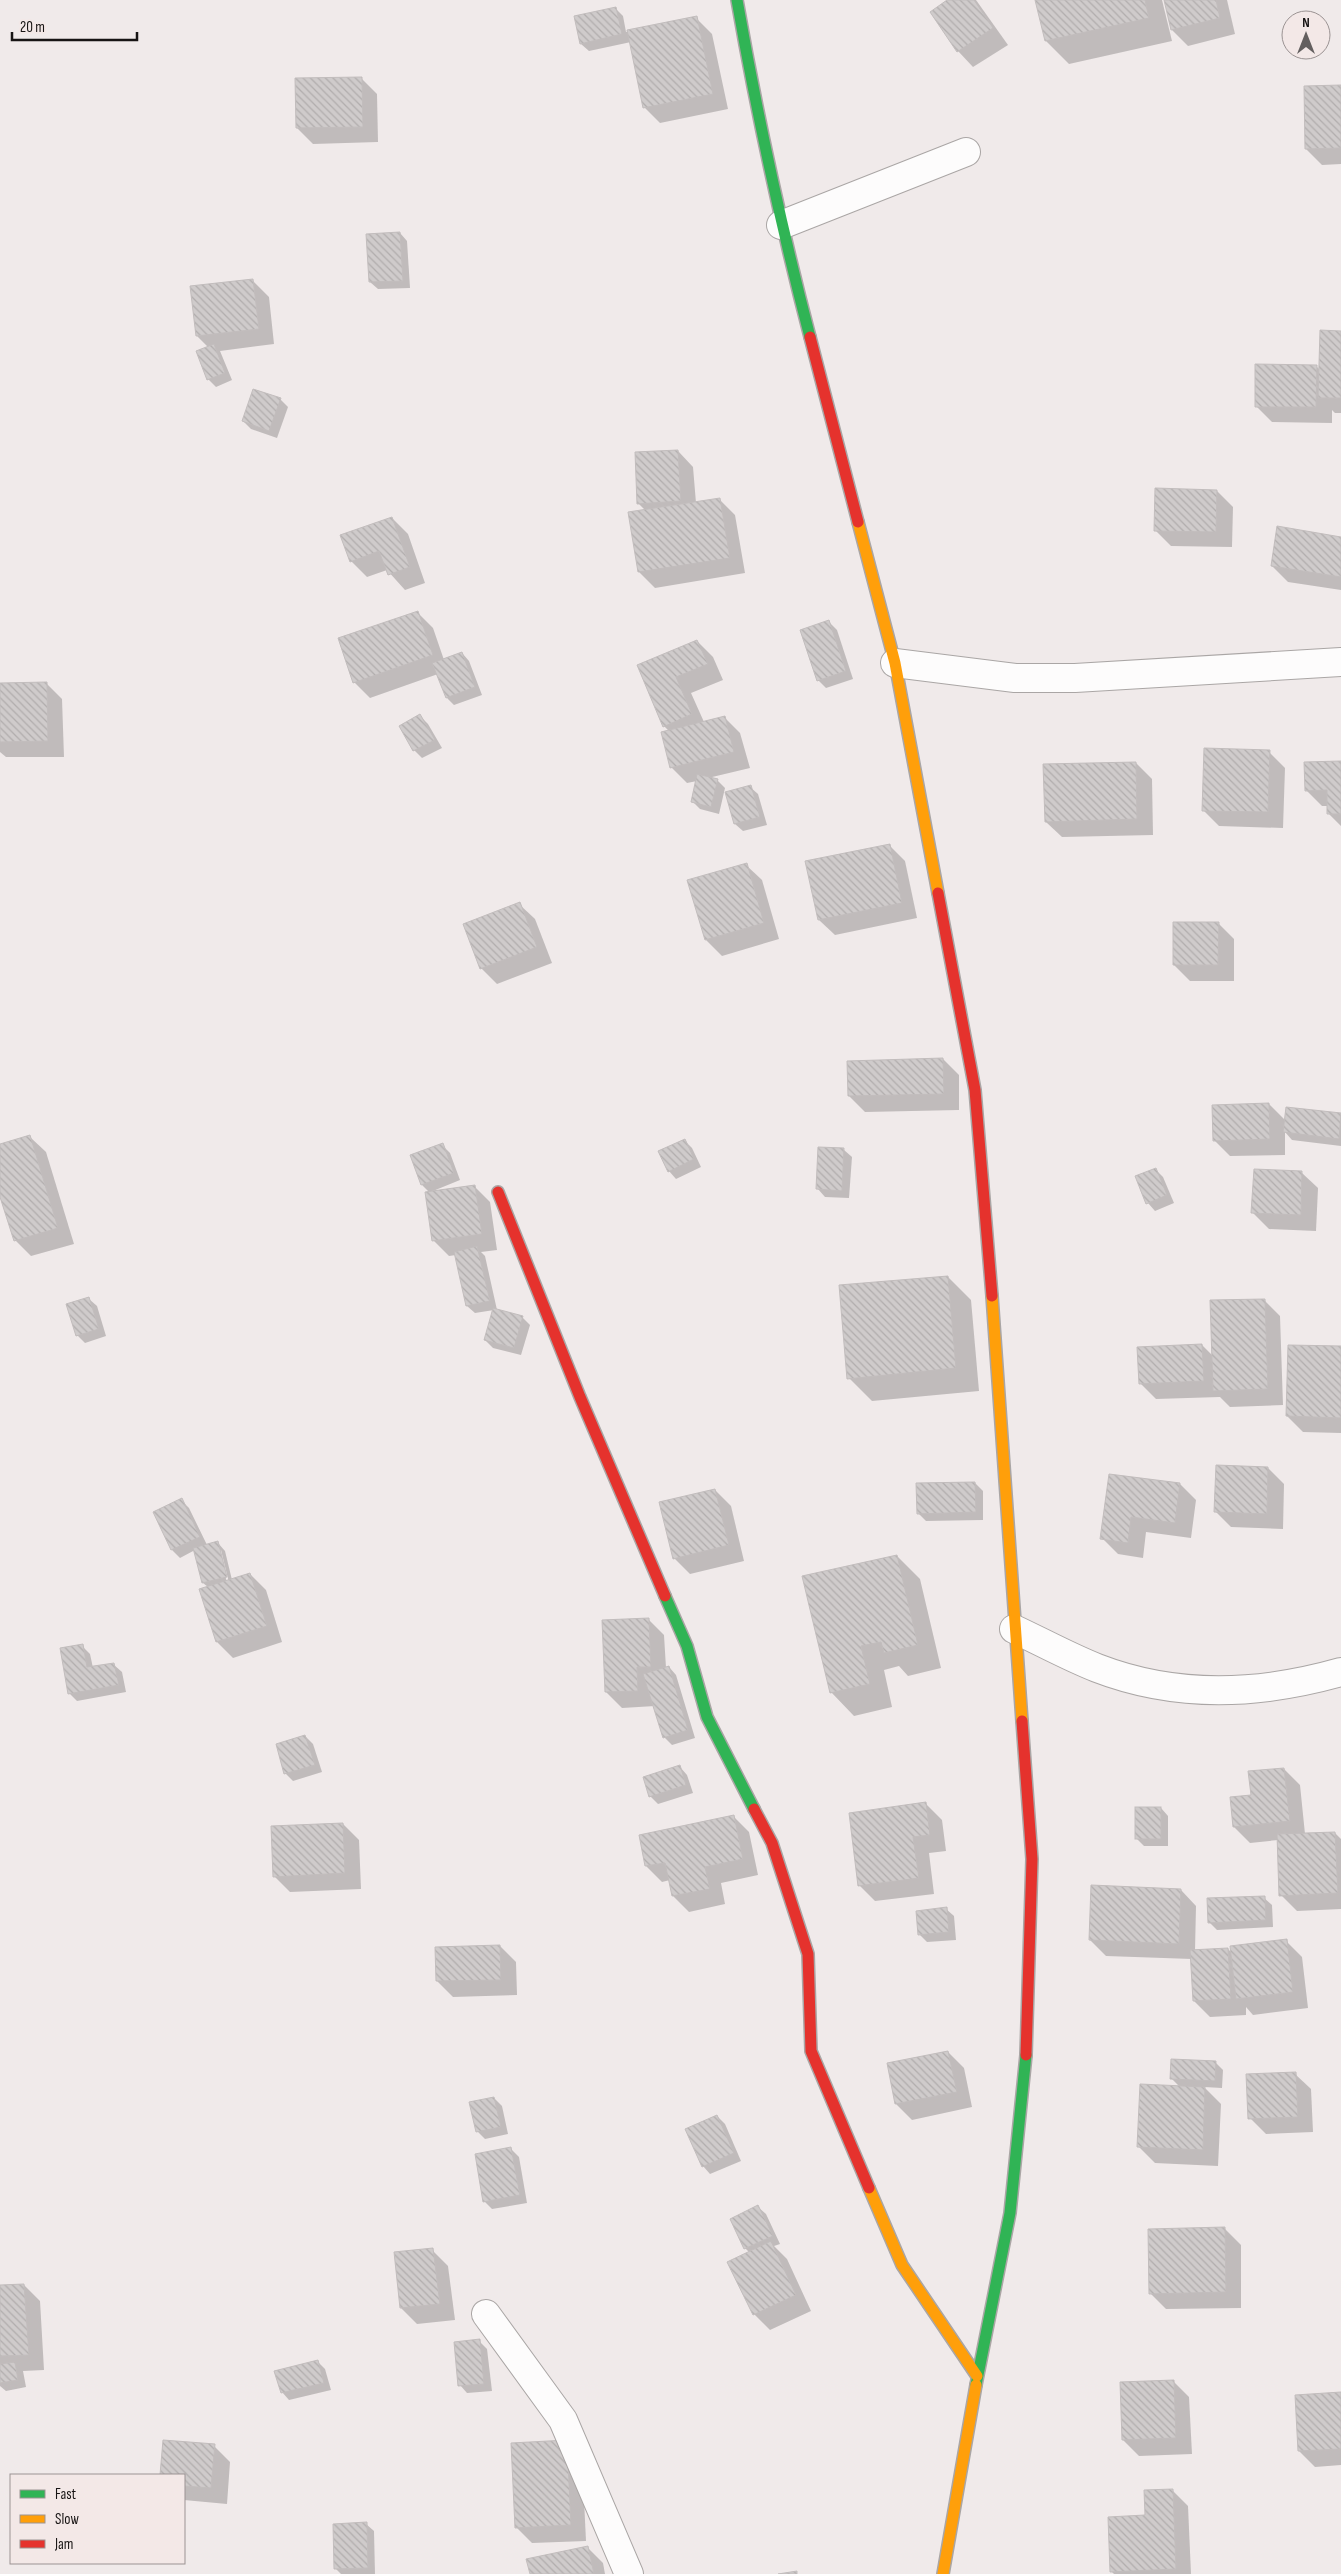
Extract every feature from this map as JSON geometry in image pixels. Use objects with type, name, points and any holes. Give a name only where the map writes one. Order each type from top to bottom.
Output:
[{"type":"street","points":[[737,0],[754,99],[781,225],[895,663],[975,1090],[993,1306],[1014,1629],[1032,1859],[1027,2043],[1010,2213],[977,2376],[943,2574]]},
{"type":"street","points":[[781,225],[966,152]]},
{"type":"street","points":[[895,663],[1015,678],[1076,678],[1341,662]]},
{"type":"street","points":[[498,1192],[580,1397],[687,1646],[706,1718],[772,1843],[808,1954],[811,2051],[902,2265],[977,2376]]},
{"type":"street","points":[[1014,1629],[1098,1668],[1146,1683],[1193,1691],[1241,1690],[1320,1678],[1341,1672]]},
{"type":"street","points":[[486,2314],[563,2420],[629,2574]]},
{"type":"building","points":[[947,0],[974,0],[993,28],[957,52],[930,12]]},
{"type":"building","points":[[1035,0],[1145,0],[1149,18],[1045,41]]},
{"type":"building","points":[[1164,0],[1216,0],[1220,18],[1171,30]]},
{"type":"building","points":[[616,7],[622,34],[580,44],[574,16]]},
{"type":"building","points":[[697,16],[713,94],[643,108],[627,30]]},
{"type":"building","points":[[362,77],[363,127],[296,128],[295,78]]},
{"type":"building","points":[[1341,85],[1341,148],[1305,149],[1304,86]]},
{"type":"building","points":[[400,232],[403,281],[369,282],[366,234]]},
{"type":"building","points":[[253,279],[259,329],[196,336],[190,286]]},
{"type":"building","points":[[1320,330],[1341,331],[1341,398],[1318,398]]},
{"type":"building","points":[[214,344],[225,373],[207,380],[196,351]]},
{"type":"building","points":[[1255,364],[1317,365],[1316,407],[1255,407]]},
{"type":"building","points":[[253,389],[281,398],[269,431],[242,421]]},
{"type":"building","points":[[678,450],[681,501],[637,504],[635,452]]},
{"type":"building","points":[[1155,488],[1217,490],[1216,532],[1154,531]]},
{"type":"building","points":[[720,498],[730,558],[638,572],[628,512]]},
{"type":"building","points":[[392,517],[410,567],[388,575],[379,551],[350,562],[340,535]]},
{"type":"building","points":[[1277,526],[1341,537],[1341,577],[1271,566]]},
{"type":"building","points":[[418,611],[433,655],[353,683],[338,638]]},
{"type":"building","points":[[829,620],[846,671],[817,681],[800,630]]},
{"type":"building","points":[[697,640],[708,664],[676,677],[692,714],[663,727],[637,665]]},
{"type":"building","points":[[462,652],[475,687],[446,698],[432,663]]},
{"type":"building","points":[[47,682],[48,741],[0,742],[0,683]]},
{"type":"building","points":[[420,714],[435,740],[413,751],[399,726]]},
{"type":"building","points":[[725,716],[734,752],[670,768],[661,732]]},
{"type":"building","points":[[1204,748],[1270,750],[1268,812],[1202,811]]},
{"type":"building","points":[[1341,761],[1341,814],[1327,814],[1327,790],[1305,791],[1304,762]]},
{"type":"building","points":[[1136,762],[1137,819],[1045,822],[1043,764]]},
{"type":"building","points":[[697,774],[718,779],[711,807],[691,802]]},
{"type":"building","points":[[751,785],[760,817],[734,824],[725,792]]},
{"type":"building","points":[[890,844],[902,903],[818,920],[805,861]]},
{"type":"building","points":[[747,863],[764,923],[705,940],[687,880]]},
{"type":"building","points":[[520,902],[537,947],[480,969],[463,924]]},
{"type":"building","points":[[1173,922],[1219,922],[1218,965],[1173,965]]},
{"type":"building","points":[[943,1058],[944,1094],[848,1096],[847,1061]]},
{"type":"building","points":[[1269,1103],[1270,1139],[1213,1141],[1212,1105]]},
{"type":"building","points":[[1286,1107],[1341,1113],[1339,1139],[1283,1132]]},
{"type":"building","points":[[30,1135],[58,1228],[14,1241],[0,1197],[0,1144]]},
{"type":"building","points":[[685,1139],[694,1159],[668,1172],[658,1151]]},
{"type":"building","points":[[443,1143],[454,1173],[421,1185],[410,1155]]},
{"type":"building","points":[[818,1147],[844,1148],[842,1191],[816,1189]]},
{"type":"building","points":[[1156,1168],[1167,1195],[1146,1204],[1135,1176]]},
{"type":"building","points":[[1254,1169],[1302,1171],[1301,1215],[1251,1213]]},
{"type":"building","points":[[475,1185],[482,1234],[432,1241],[425,1192]]},
{"type":"building","points":[[477,1246],[490,1301],[466,1306],[454,1252]]},
{"type":"building","points":[[948,1276],[956,1368],[847,1379],[839,1285]]},
{"type":"building","points":[[89,1297],[99,1329],[76,1336],[66,1304]]},
{"type":"building","points":[[1265,1299],[1268,1389],[1213,1391],[1210,1300]]},
{"type":"building","points":[[493,1308],[523,1316],[514,1348],[484,1340]]},
{"type":"building","points":[[1202,1344],[1204,1381],[1139,1384],[1137,1347]]},
{"type":"building","points":[[1288,1345],[1341,1346],[1341,1418],[1286,1416]]},
{"type":"building","points":[[1216,1465],[1268,1467],[1267,1514],[1214,1512]]},
{"type":"building","points":[[1109,1474],[1180,1483],[1175,1523],[1131,1517],[1128,1543],[1100,1539]]},
{"type":"building","points":[[975,1482],[976,1512],[917,1514],[916,1483]]},
{"type":"building","points":[[715,1489],[729,1545],[673,1559],[659,1502]]},
{"type":"building","points":[[182,1498],[200,1537],[171,1550],[153,1512]]},
{"type":"building","points":[[218,1541],[227,1577],[202,1583],[193,1548]]},
{"type":"building","points":[[897,1555],[918,1645],[884,1653],[881,1642],[861,1646],[870,1684],[830,1693],[802,1576]]},
{"type":"building","points":[[250,1573],[267,1626],[216,1642],[199,1589]]},
{"type":"building","points":[[649,1618],[651,1667],[637,1667],[638,1691],[605,1692],[602,1620]]},
{"type":"building","points":[[83,1644],[87,1667],[114,1663],[119,1685],[68,1694],[60,1648]]},
{"type":"building","points":[[669,1666],[688,1730],[663,1738],[643,1674]]},
{"type":"building","points":[[305,1735],[315,1765],[284,1774],[276,1744]]},
{"type":"building","points":[[680,1765],[686,1785],[649,1797],[643,1777]]},
{"type":"building","points":[[1284,1768],[1290,1821],[1233,1827],[1230,1797],[1251,1795],[1248,1771]]},
{"type":"building","points":[[926,1802],[930,1835],[913,1837],[919,1878],[858,1886],[849,1813]]},
{"type":"building","points":[[1135,1807],[1161,1807],[1161,1839],[1135,1839]]},
{"type":"building","points":[[734,1815],[743,1859],[705,1867],[710,1889],[672,1896],[665,1863],[645,1866],[639,1835]]},
{"type":"building","points":[[343,1823],[345,1873],[273,1877],[271,1826]]},
{"type":"building","points":[[1335,1832],[1338,1893],[1279,1896],[1277,1834]]},
{"type":"building","points":[[1091,1885],[1181,1889],[1179,1944],[1089,1940]]},
{"type":"building","points":[[1265,1896],[1266,1920],[1208,1923],[1207,1898]]},
{"type":"building","points":[[947,1907],[949,1932],[918,1935],[916,1911]]},
{"type":"building","points":[[1287,1939],[1293,1992],[1236,1999],[1230,1946]]},
{"type":"building","points":[[500,1945],[501,1980],[436,1981],[435,1947]]},
{"type":"building","points":[[1228,1948],[1231,1999],[1193,2001],[1190,1950]]},
{"type":"building","points":[[948,2051],[957,2092],[895,2104],[887,2063]]},
{"type":"building","points":[[1171,2059],[1216,2061],[1215,2081],[1170,2079]]},
{"type":"building","points":[[1296,2072],[1298,2117],[1248,2119],[1246,2074]]},
{"type":"building","points":[[1140,2084],[1205,2087],[1203,2150],[1137,2147]]},
{"type":"building","points":[[494,2097],[501,2127],[476,2132],[469,2102]]},
{"type":"building","points":[[717,2115],[734,2153],[702,2167],[685,2129]]},
{"type":"building","points":[[511,2147],[520,2195],[483,2202],[475,2154]]},
{"type":"building","points":[[758,2205],[773,2236],[744,2249],[730,2219]]},
{"type":"building","points":[[1225,2227],[1226,2292],[1149,2294],[1148,2229]]},
{"type":"building","points":[[771,2241],[796,2295],[753,2315],[727,2262]]},
{"type":"building","points":[[433,2248],[440,2304],[400,2308],[394,2252]]},
{"type":"building","points":[[24,2284],[29,2355],[0,2356],[0,2285]]},
{"type":"building","points":[[480,2339],[484,2384],[458,2386],[454,2342]]},
{"type":"building","points":[[318,2360],[324,2383],[281,2393],[274,2371]]},
{"type":"building","points":[[15,2362],[18,2380],[0,2383],[0,2364]]},
{"type":"building","points":[[1174,2380],[1176,2438],[1122,2440],[1120,2382]]},
{"type":"building","points":[[1341,2392],[1341,2449],[1298,2451],[1295,2395]]},
{"type":"building","points":[[163,2440],[215,2444],[211,2488],[185,2486],[185,2474],[160,2474]]},
{"type":"building","points":[[567,2440],[571,2525],[515,2528],[511,2443]]},
{"type":"building","points":[[1173,2489],[1176,2569],[1110,2572],[1108,2517],[1145,2515],[1144,2490]]},
{"type":"building","points":[[367,2522],[368,2568],[334,2569],[333,2524]]},
{"type":"building","points":[[588,2546],[594,2574],[530,2574],[526,2559]]},
{"type":"building","points":[[797,2571],[797,2574],[778,2574]]},
{"type":"traffic: fast","points":[[737,0],[770,170],[810,337]]},
{"type":"traffic: fast","points":[[665,1596],[687,1646],[707,1717],[754,1809]]},
{"type":"traffic: fast","points":[[976,2385],[1010,2213],[1026,2055]]},
{"type":"traffic: slow","points":[[858,522],[895,663],[938,893]]},
{"type":"traffic: slow","points":[[992,1296],[1022,1721]]},
{"type":"traffic: slow","points":[[869,2188],[902,2265],[977,2376]]},
{"type":"traffic: slow","points":[[943,2574],[976,2385]]},
{"type":"traffic: jam","points":[[810,337],[858,522]]},
{"type":"traffic: jam","points":[[938,893],[975,1090],[992,1296]]},
{"type":"traffic: jam","points":[[498,1192],[580,1397],[665,1596]]},
{"type":"traffic: jam","points":[[1022,1721],[1032,1859],[1026,2055]]},
{"type":"traffic: jam","points":[[754,1809],[772,1843],[808,1954],[811,2051],[869,2188]]}]
